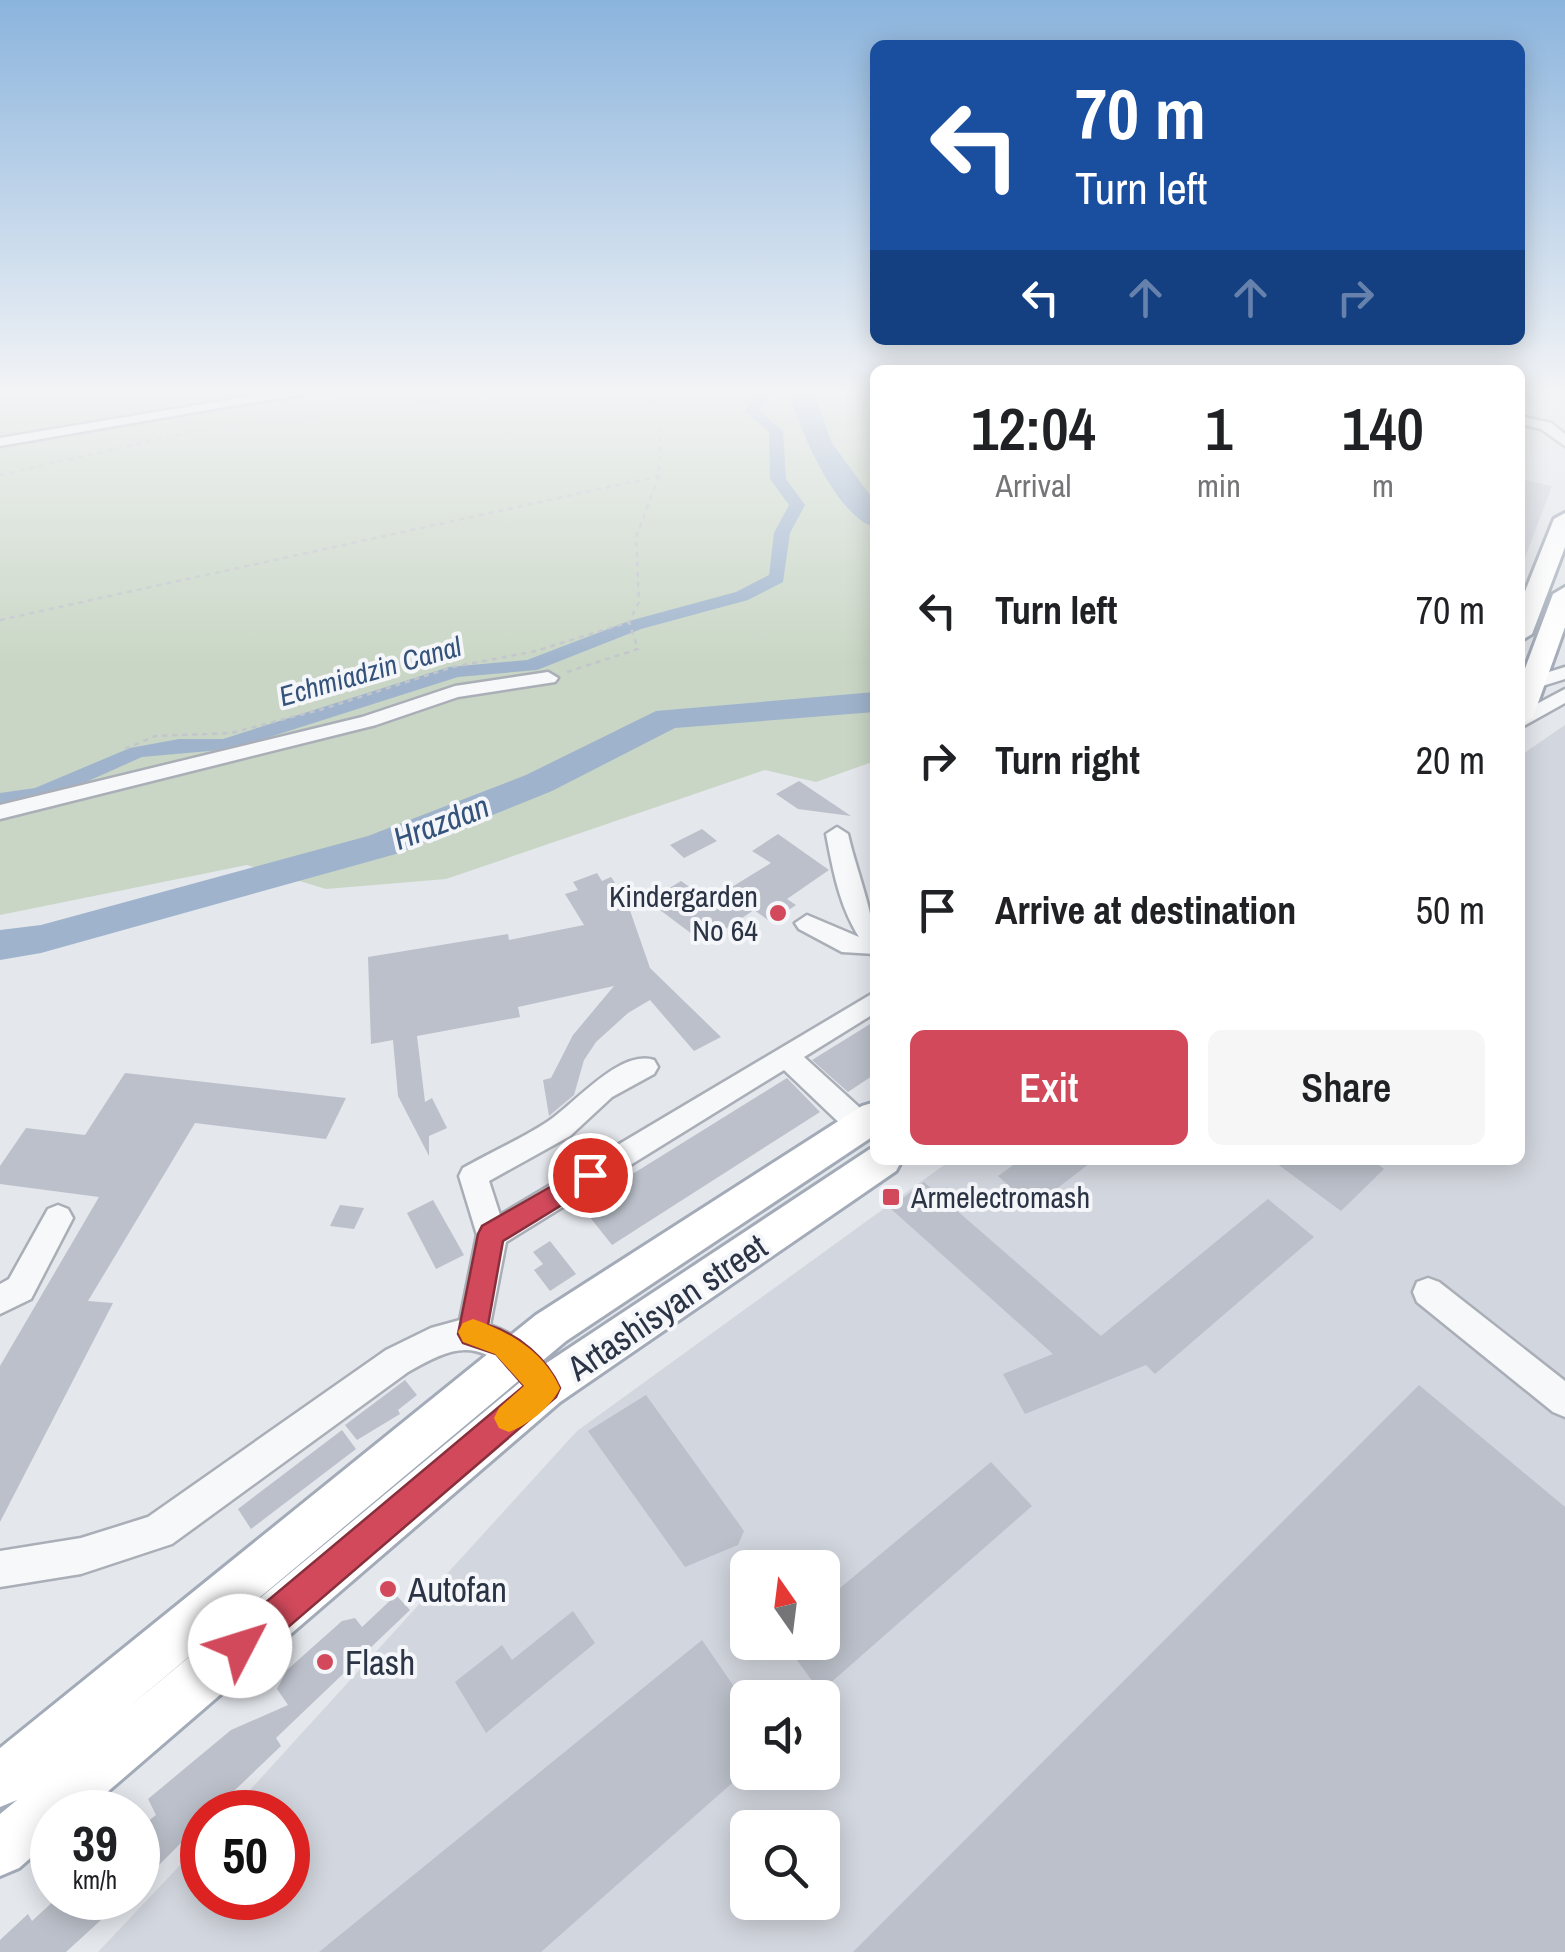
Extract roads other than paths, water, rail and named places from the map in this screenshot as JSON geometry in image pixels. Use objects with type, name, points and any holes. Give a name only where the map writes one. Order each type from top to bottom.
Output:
[{"type":"main road","points":[[1525,614],[1565,518]]},
{"type":"main road","points":[[1525,686],[1558,632],[1565,594]]},
{"type":"main road","name":"Artashisyan street","points":[[0,1781],[532,1370],[868,1120]]},
{"type":"main road","name":"Artashisyan street","points":[[0,1849],[532,1370],[581,1368],[875,1165]]},
{"type":"street","points":[[1525,686],[1565,673]]},
{"type":"street","points":[[0,812],[369,721],[455,692],[548,678]]},
{"type":"street","points":[[1525,717],[1565,695]]},
{"type":"street","points":[[836,834],[850,896],[870,936]]},
{"type":"street","points":[[807,923],[834,940],[863,948],[870,945]]},
{"type":"street","points":[[492,1234],[870,1004]]},
{"type":"street","points":[[785,1055],[868,1120]]},
{"type":"street","points":[[473,1334],[492,1234],[473,1176],[560,1128],[602,1090],[645,1067]]},
{"type":"street","points":[[0,1300],[20,1288],[58,1218]]},
{"type":"street","points":[[1428,1292],[1565,1401]]},
{"type":"street","points":[[0,1569],[58,1564],[116,1549],[159,1532],[396,1360],[421,1346],[473,1334],[505,1344],[532,1370]]},
{"type":"waterway","name":"Echmiadzin Canal","points":[[0,800],[40,794],[137,752],[179,745],[225,745],[456,671],[530,666],[635,625],[742,596],[777,578],[782,533],[797,505],[780,481]]},
{"type":"waterway","name":"Hrazdan","points":[[844,481],[870,513]]},
{"type":"waterway","name":"Hrazdan","points":[[0,945],[41,939],[382,845],[539,783],[668,718],[870,702]]},
{"type":"place","name":"Kindergarden No 64","points":[[778,913]]},
{"type":"place","name":"Armelectromash","points":[[891,1197]]},
{"type":"place","name":"Autofan","points":[[388,1589]]},
{"type":"place","name":"Flash","points":[[325,1662]]}]
